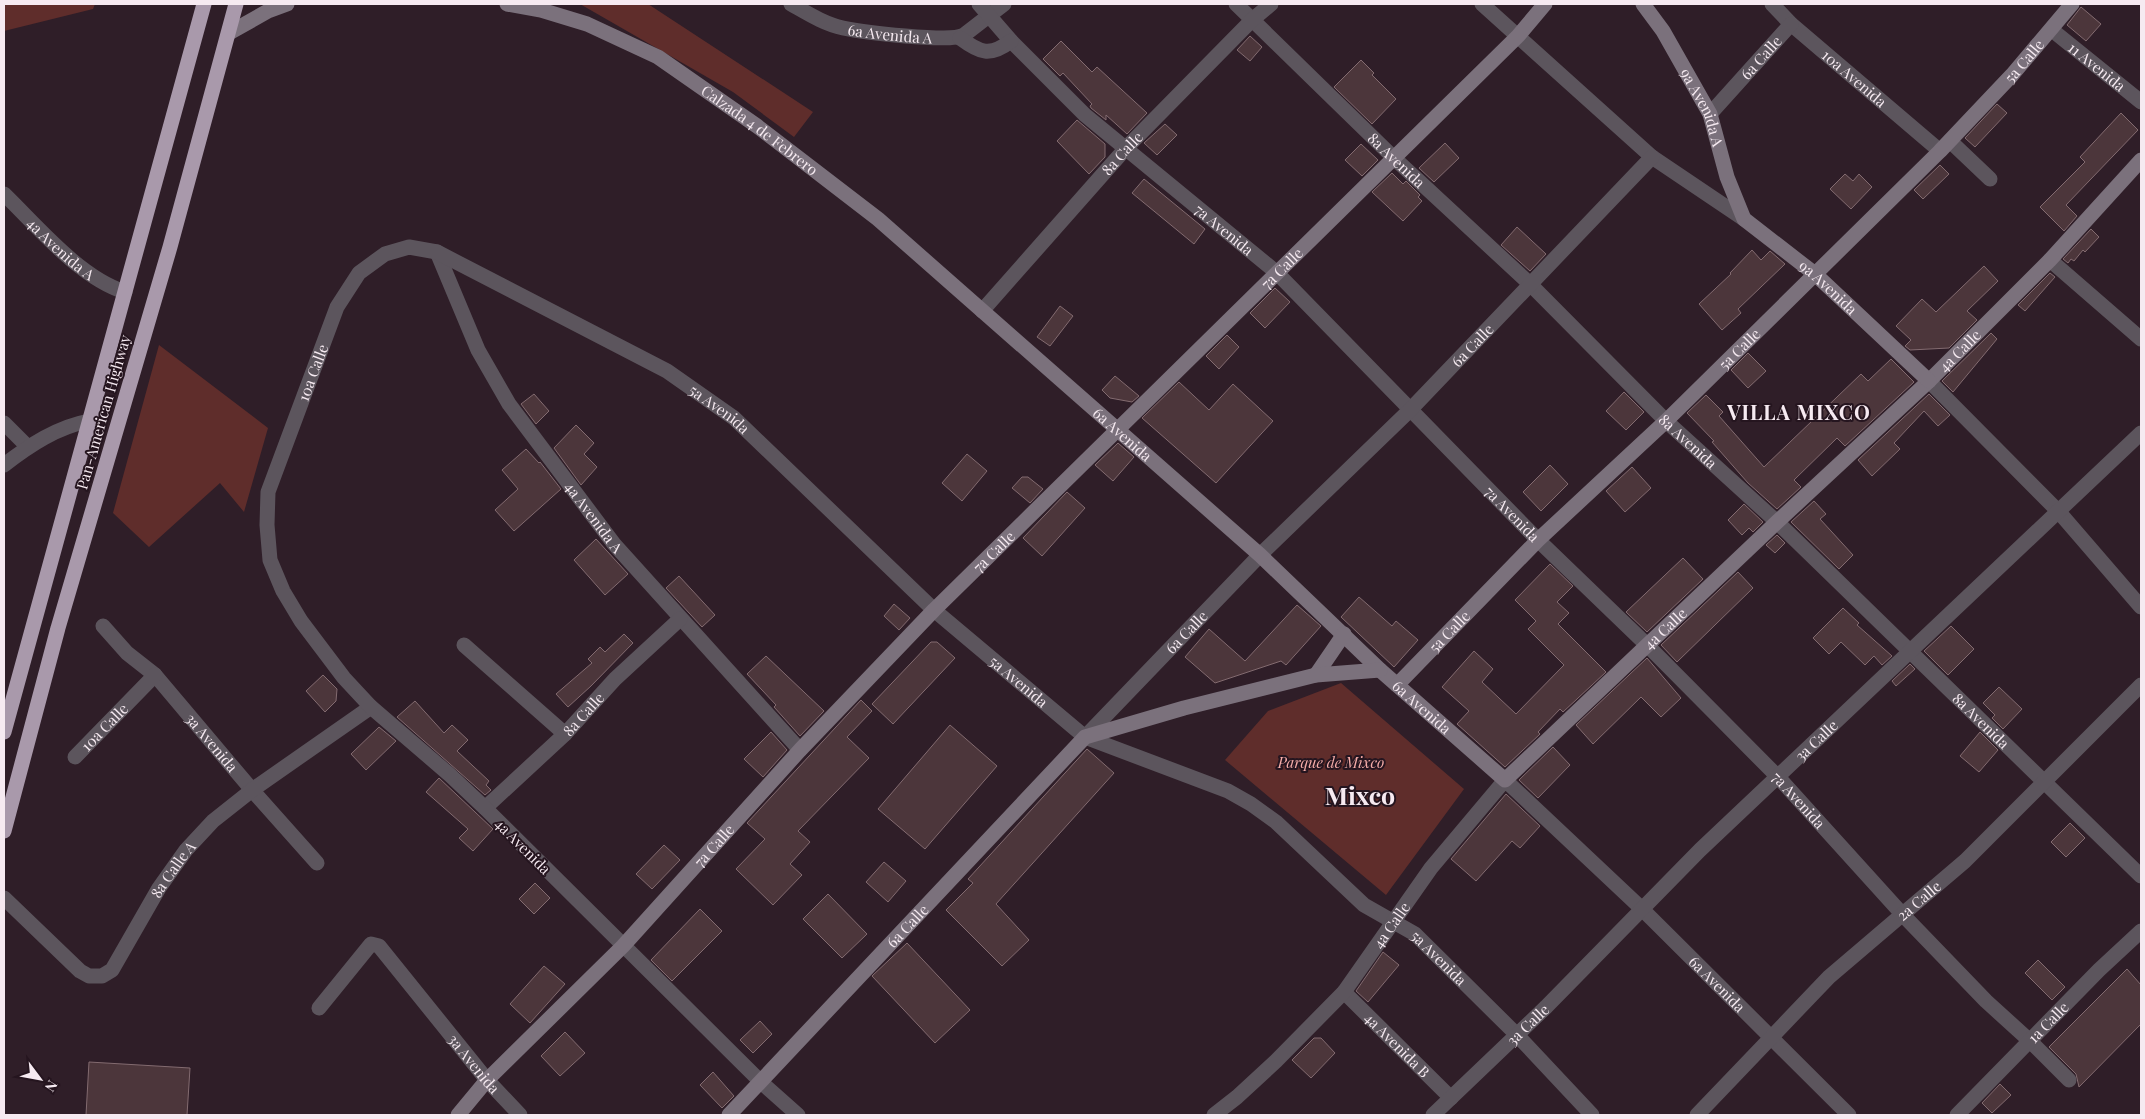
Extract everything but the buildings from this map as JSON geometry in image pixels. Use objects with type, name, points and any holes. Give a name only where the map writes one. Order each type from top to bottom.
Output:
[{"type":"highway","name":"Pan-American Highway","points":[[4,732],[204,4]]},
{"type":"highway","name":"Pan-American Highway","points":[[4,831],[58,628],[170,247],[236,4]]},
{"type":"street","points":[[229,34],[268,11],[287,4]]},
{"type":"street","name":"Calzada 4 de Febrero","points":[[507,4],[541,10],[587,24],[658,57],[758,126],[878,219],[982,312]]},
{"type":"street","name":"6a Avenida A","points":[[791,4],[820,20],[842,28],[886,34],[960,38]]},
{"type":"street","name":"7a Avenida","points":[[979,4],[1011,41],[1070,100],[1276,272],[1538,540],[1648,646],[1779,778],[1903,915],[1986,1002],[2030,1041],[2069,1080]]},
{"type":"street","points":[[1004,4],[960,38],[974,47],[992,52],[998,51],[1011,41]]},
{"type":"street","name":"8a Avenida","points":[[1236,4],[1394,158],[1530,284],[1666,421],[1777,522],[2141,876]]},
{"type":"street","name":"8a Calle","points":[[982,312],[1126,148],[1252,20],[1271,4]]},
{"type":"street","name":"9a Avenida","points":[[1482,4],[1652,157],[1744,219],[1815,274],[1930,381],[2059,512],[2141,607]]},
{"type":"street","name":"7a Calle","points":[[458,1115],[487,1080],[623,946],[800,750],[934,610],[1518,36],[1544,4]]},
{"type":"street","name":"9a Avenida A","points":[[1644,4],[1663,30],[1710,114],[1727,177],[1744,219]]},
{"type":"street","name":"10a Avenida","points":[[1772,4],[1791,24],[1945,146],[1990,179]]},
{"type":"street","name":"5a Calle","points":[[1397,685],[1538,540],[1666,421],[1945,146],[2052,30],[2072,4]]},
{"type":"street","name":"6a Calle","points":[[1710,114],[1791,24]]},
{"type":"street","name":"11 Avenida","points":[[2052,30],[2141,102]]},
{"type":"street","name":"6a Calle","points":[[730,1115],[1085,737],[1260,555],[1411,410],[1652,157]]},
{"type":"street","name":"4a Calle","points":[[1214,1115],[1237,1097],[1276,1061],[1344,992],[1431,868],[1506,780],[1777,522],[1930,381],[2050,260],[2141,160]]},
{"type":"street","name":"4a Avenida A","points":[[4,194],[82,268],[112,288],[125,292]]},
{"type":"street","name":"10a Calle","points":[[270,560],[267,525],[268,492],[337,307],[359,273],[385,254],[409,247],[437,252]]},
{"type":"street","name":"4a Avenida A","points":[[437,252],[478,350],[509,404],[614,544],[800,750]]},
{"type":"street","name":"5a Avenida","points":[[437,252],[667,371],[734,418],[934,610],[1085,737],[1228,791],[1252,804],[1276,822],[1364,905],[1415,934],[1516,1034],[1592,1115]]},
{"type":"street","points":[[2050,260],[2141,339]]},
{"type":"street","name":"6a Avenida","points":[[982,312],[1260,555],[1380,670],[1506,780],[1641,908],[1850,1115]]},
{"type":"street","points":[[4,465],[28,447],[71,425],[89,421]]},
{"type":"street","points":[[4,423],[28,447]]},
{"type":"street","name":"3a Calle","points":[[1433,1115],[1546,1007],[1641,908],[1779,778],[1909,651],[2141,433]]},
{"type":"street","name":"4a Avenida","points":[[270,560],[283,591],[301,621],[344,678],[371,707],[485,808],[762,1083],[798,1115]]},
{"type":"street","name":"8a Calle","points":[[485,808],[564,734],[615,680],[680,619]]},
{"type":"street","name":"3a Avenida","points":[[103,626],[127,653],[154,676],[317,863]]},
{"type":"street","points":[[1316,675],[1344,634]]},
{"type":"street","points":[[464,645],[564,734]]},
{"type":"street","points":[[1085,737],[1184,708],[1316,675],[1380,670]]},
{"type":"street","name":"10a Calle","points":[[74,757],[154,676]]},
{"type":"street","name":"2a Calle","points":[[1697,1115],[1829,977],[1965,860],[2141,686]]},
{"type":"street","name":"8a Calle A","points":[[4,898],[80,971],[88,976],[102,976],[112,970],[118,962],[159,888],[186,850],[213,821],[252,790],[371,707]]},
{"type":"street","name":"1a Calle","points":[[1957,1115],[2099,970],[2141,931]]},
{"type":"street","name":"3a Avenida","points":[[319,1008],[371,944],[379,946],[487,1080],[520,1115]]},
{"type":"street","name":"4a Avenida B","points":[[1344,992],[1451,1098]]},
{"type":"green space","points":[[4,4],[95,4],[93,9],[4,31]]},
{"type":"green space","points":[[580,4],[648,4],[813,112],[794,137],[733,92]]},
{"type":"green space","points":[[159,345],[268,428],[244,512],[220,483],[149,547],[113,513]]},
{"type":"green space","name":"Parque de Mixco","points":[[1341,683],[1464,789],[1386,895],[1225,760],[1268,711]]},
{"type":"district","name":"VILLA MIXCO","points":[[1799,411]]},
{"type":"district","name":"Mixco","points":[[1360,794]]}]
